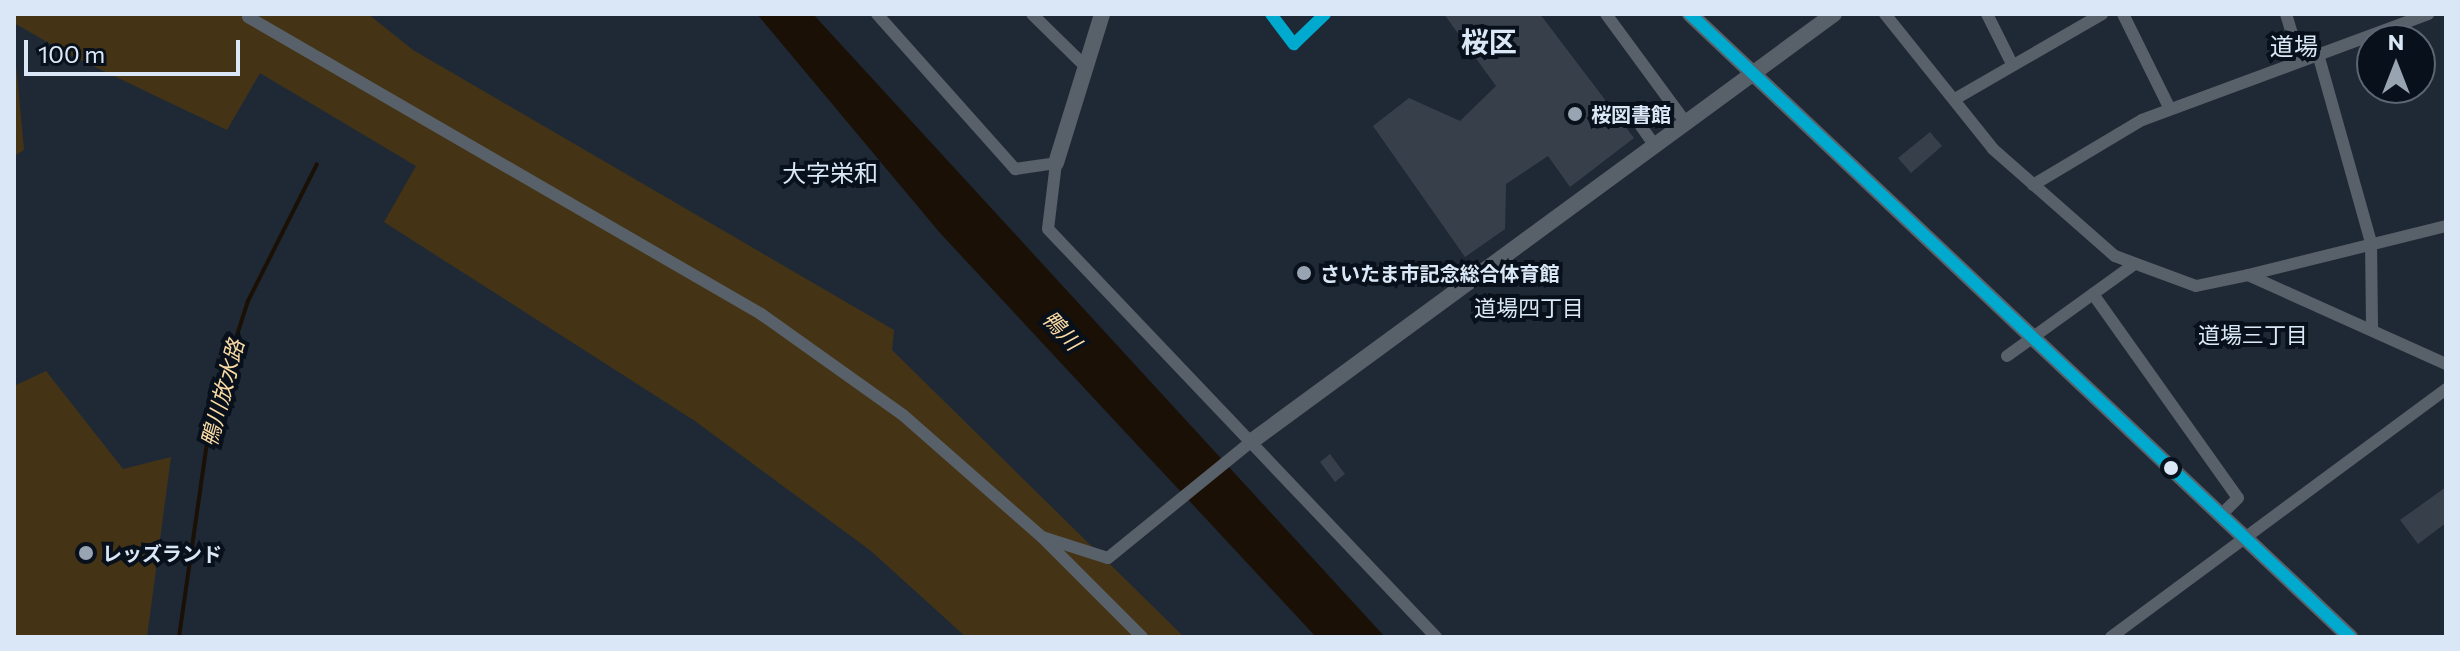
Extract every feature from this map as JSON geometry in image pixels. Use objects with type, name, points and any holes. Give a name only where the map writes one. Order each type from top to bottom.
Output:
[{"type":"street","points":[[877,14],[1015,169],[1056,163]]},
{"type":"street","points":[[1032,14],[1085,66]]},
{"type":"street","points":[[1102,14],[1056,163],[1048,229],[1436,637]]},
{"type":"street","points":[[1606,14],[1684,120]]},
{"type":"street","points":[[1690,14],[2350,637]]},
{"type":"street","points":[[1042,537],[1100,560],[1165,515],[1250,443],[1653,143],[1834,14]]},
{"type":"street","points":[[1885,14],[1955,99],[2033,185],[2132,266],[2196,286],[2446,226]]},
{"type":"street","points":[[1987,14],[2012,64]]},
{"type":"street","points":[[1955,99],[2102,14]]},
{"type":"street","points":[[2123,14],[2170,109]]},
{"type":"street","points":[[2286,14],[2300,60]]},
{"type":"street","points":[[2033,185],[2170,109],[2428,14]]},
{"type":"street","points":[[248,17],[761,314],[903,415],[1042,537],[1142,637]]},
{"type":"street","points":[[2318,54],[2371,242],[2372,327]]},
{"type":"street","points":[[1641,126],[1653,143]]},
{"type":"street","points":[[2007,356],[2132,266]]},
{"type":"street","points":[[2248,275],[2372,327],[2446,364]]},
{"type":"street","points":[[2093,294],[2238,498],[2221,515]]},
{"type":"street","points":[[2111,637],[2446,389]]},
{"type":"shaded area","points":[[14,14],[368,14],[413,50],[894,330],[892,350],[1184,637],[966,637],[871,551],[695,421],[384,222],[416,166],[260,73],[227,130],[70,55],[14,23]]},
{"type":"shaded area","points":[[14,43],[24,150],[14,156]]},
{"type":"shaded area","name":"レッズランド","points":[[46,371],[123,469],[171,457],[147,637],[14,637],[14,386]]},
{"type":"water","name":"鴨川","points":[[757,14],[813,14],[1385,637],[1316,637],[940,233]]},
{"type":"building","points":[[1444,14],[1540,14],[1634,138],[1570,187],[1548,156],[1506,184],[1505,229],[1465,257],[1373,126],[1409,98],[1460,121],[1496,86]]},
{"type":"building","points":[[1930,132],[1942,146],[1911,173],[1898,158]]},
{"type":"building","points":[[1330,454],[1345,474],[1335,482],[1320,462]]},
{"type":"building","points":[[2446,487],[2446,523],[2418,544],[2400,520]]},
{"type":"waterway","name":"鴨川放水路","points":[[179,637],[211,416],[248,301],[317,164]]},
{"type":"transit line","points":[[1271,14],[1294,44],[1325,14]]},
{"type":"transit line","points":[[1690,14],[2350,637]]},
{"type":"place","name":"桜図書館","points":[[1575,114]]},
{"type":"place","name":"さいたま市記念総合体育館","points":[[1304,273]]},
{"type":"place","name":"レッズランド","points":[[86,553]]},
{"type":"district","name":"桜区","points":[[1489,41]]},
{"type":"district","name":"道場","points":[[2294,46]]},
{"type":"district","name":"大字栄和","points":[[830,173]]},
{"type":"district","name":"道場四丁目","points":[[1529,308]]},
{"type":"district","name":"道場三丁目","points":[[2253,335]]}]
